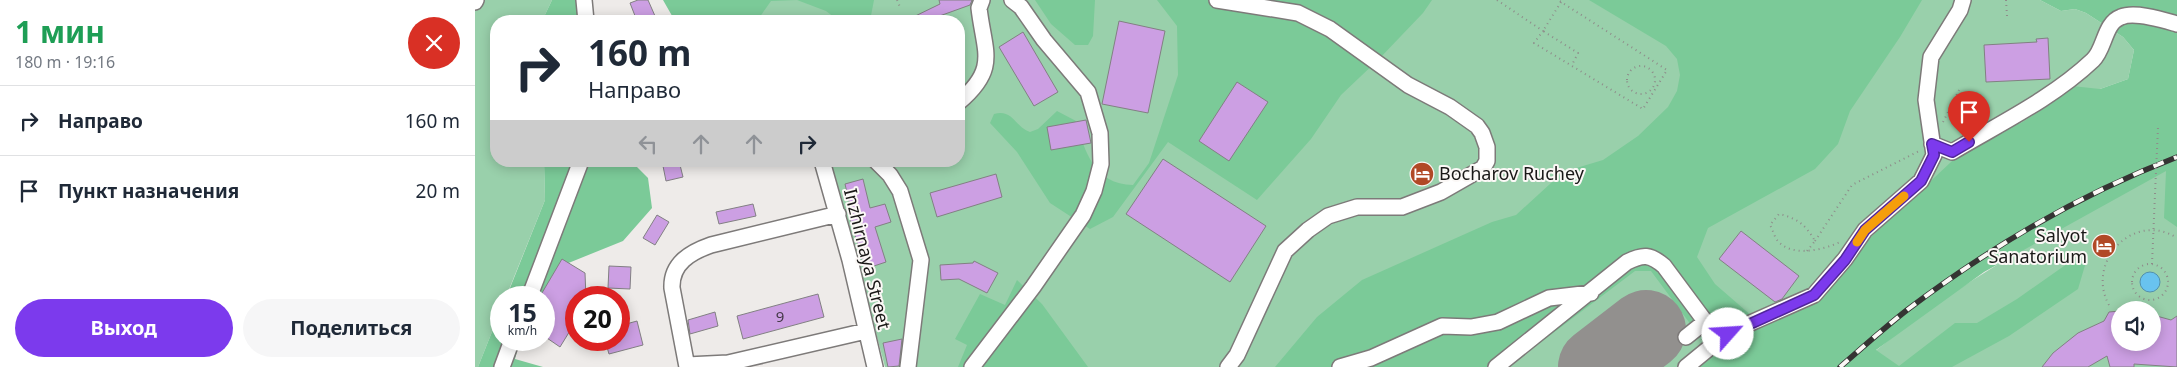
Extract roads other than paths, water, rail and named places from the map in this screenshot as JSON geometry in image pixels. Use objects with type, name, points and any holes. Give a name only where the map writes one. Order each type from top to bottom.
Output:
[{"type":"street","points":[[584,0],[585,15]]},
{"type":"street","points":[[965,97],[974,89],[983,74],[987,59],[979,8],[982,0]]},
{"type":"street","points":[[972,367],[1033,287],[1083,215],[1094,191],[1101,164],[1100,133],[1089,92],[1044,40],[1021,7],[1012,0]]},
{"type":"street","points":[[1217,0],[1298,13],[1330,28],[1408,85],[1450,107],[1477,126],[1482,133],[1487,147],[1487,161],[1483,168],[1441,192],[1402,207],[1357,207],[1327,216],[1308,230],[1285,251],[1237,354],[1228,367]]},
{"type":"street","points":[[1686,367],[1719,340],[1737,329],[1814,295],[1845,260],[1865,230],[1921,181],[1934,155],[1926,100],[1931,57],[1960,10],[1963,0]]},
{"type":"street","points":[[1932,144],[1952,152],[2052,92],[2095,59],[2113,21],[2118,18],[2123,16],[2157,18],[2177,24]]},
{"type":"street","points":[[534,286],[579,167]]},
{"type":"street","name":"Inzhirnaya Street","points":[[824,167],[838,214],[875,367]]},
{"type":"street","points":[[881,167],[890,175],[900,191],[921,260],[908,367]]},
{"type":"street","points":[[838,214],[711,245],[693,251],[682,261],[671,276],[687,366],[728,363],[866,331]]},
{"type":"street","points":[[1496,367],[1591,293],[1627,262],[1641,255],[1654,257],[1664,266],[1719,340]]},
{"type":"street","points":[[1339,367],[1371,358],[1441,326],[1471,326],[1498,322],[1549,298],[1591,293]]},
{"type":"street","points":[[1686,336],[1706,321]]},
{"type":"street","points":[[502,367],[508,351]]},
{"type":"water","points":[[2150,272],[2157,275],[2160,282],[2157,289],[2150,292],[2143,289],[2140,282],[2143,275]]},
{"type":"railway","points":[[1840,367],[1907,310],[2003,244],[2071,205],[2177,157]]},
{"type":"place","name":"Bocharov Ruchey","points":[[1422,174]]},
{"type":"place","name":"Salyot Sanatorium","points":[[2104,246]]}]
